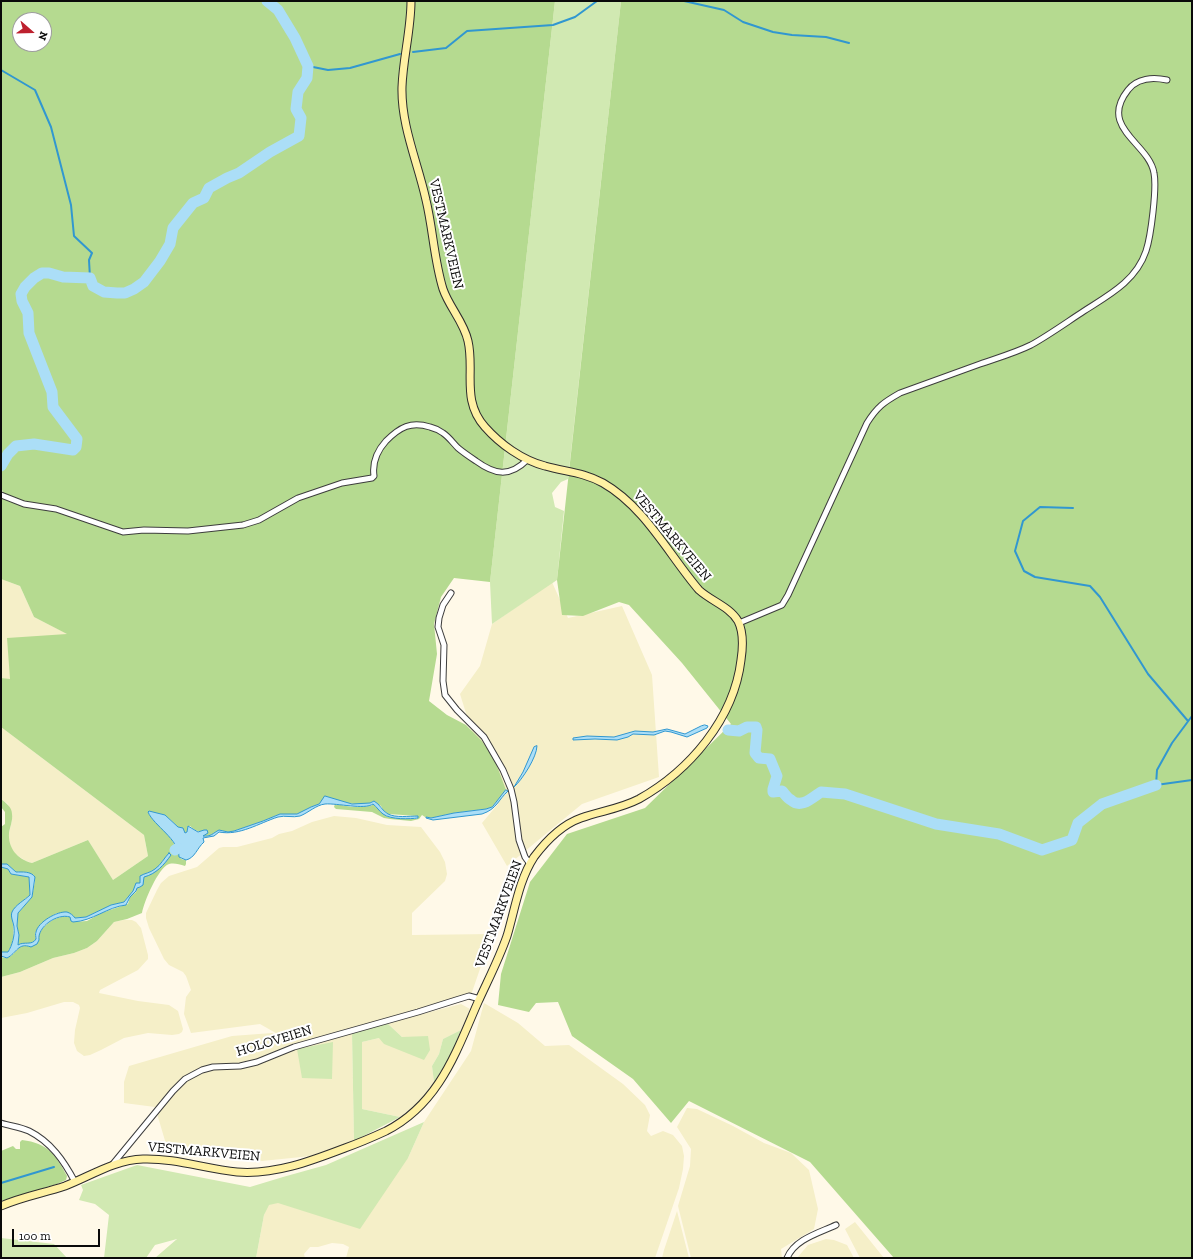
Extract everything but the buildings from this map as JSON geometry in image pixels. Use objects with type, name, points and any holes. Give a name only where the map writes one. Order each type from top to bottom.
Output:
[{"type":"street","name":"VESTMARKVEIEN","points":[[1,1206],[75,1182],[112,1165],[128,1160],[157,1159],[231,1171],[266,1171],[312,1161],[385,1132],[400,1123],[417,1110],[437,1088],[453,1059],[501,953],[519,891],[530,864],[548,840],[564,827],[581,818],[616,808],[638,799],[667,780],[701,747],[722,717],[737,682],[740,670],[742,648],[739,624],[729,611],[709,599],[699,590],[642,517],[628,502],[604,484],[585,475],[526,460],[493,436],[484,426],[474,410],[470,395],[468,342],[461,323],[449,304],[441,282],[426,201],[402,101],[402,87],[411,1]]},
{"type":"street","points":[[739,624],[782,605],[788,595],[867,423],[876,410],[886,401],[900,392],[995,359],[1032,344],[1118,290],[1132,276],[1142,260],[1149,238],[1155,186],[1154,172],[1149,160],[1126,132],[1120,120],[1120,106],[1124,95],[1137,83],[1146,79],[1156,78],[1167,80]]},
{"type":"street","points":[[1,496],[24,504],[56,509],[123,532],[144,530],[188,531],[243,525],[259,520],[298,498],[342,483],[366,480],[374,476],[372,468],[380,448],[394,434],[410,425],[418,424],[443,432],[465,453],[483,465],[498,472],[505,473],[510,471],[522,465],[526,460]]},
{"type":"street","points":[[450,593],[443,605],[438,627],[444,645],[443,681],[445,695],[484,736],[503,770],[511,789],[514,802],[519,840],[525,857],[530,864]]},
{"type":"street","name":"HOLOVEIEN","points":[[112,1165],[173,1091],[185,1079],[202,1070],[240,1066],[257,1062],[294,1047],[469,996],[480,999]]},
{"type":"street","points":[[1,1123],[28,1131],[42,1139],[62,1159],[75,1182]]},
{"type":"street","points":[[787,1258],[793,1248],[808,1238],[836,1225]]},
{"type":"shaded area","points":[[1,579],[20,586],[34,617],[68,634],[10,680],[1,678]]},
{"type":"shaded area","points":[[552,582],[568,618],[622,606],[652,675],[659,777],[582,804],[507,866],[482,823],[498,804],[475,742],[460,694],[480,666],[492,624]]},
{"type":"shaded area","points":[[1,727],[144,835],[148,856],[113,880],[88,840],[32,863],[15,854],[11,848],[9,840],[12,820],[8,804],[1,799]]},
{"type":"shaded area","points":[[334,816],[356,818],[387,825],[421,827],[440,852],[445,862],[447,874],[445,881],[412,913],[412,935],[492,934],[471,995],[352,1033],[354,1141],[321,1155],[262,1161],[166,1144],[155,1107],[124,1103],[124,1082],[129,1066],[232,1036],[272,1033],[295,1044],[260,1024],[191,1033],[184,1014],[186,997],[191,990],[186,976],[183,972],[169,965],[164,959],[149,928],[146,918],[146,913],[157,890],[161,883],[169,876],[197,867],[219,848],[237,847],[272,838],[312,822]]},
{"type":"shaded area","points":[[132,920],[141,928],[148,959],[138,970],[100,990],[99,993],[138,1001],[169,1005],[178,1011],[183,1029],[182,1032],[172,1035],[148,1033],[124,1038],[90,1055],[84,1056],[77,1051],[74,1043],[75,1030],[80,1008],[79,1005],[73,1002],[64,1002],[27,1013],[1,1018],[1,977],[20,972],[53,958],[87,948],[97,941],[114,922]]},
{"type":"shaded area","points":[[484,1003],[518,1023],[545,1046],[569,1045],[623,1084],[645,1105],[650,1115],[647,1131],[651,1136],[663,1131],[673,1135],[682,1146],[684,1156],[679,1188],[655,1258],[346,1258],[349,1247],[343,1244],[332,1243],[318,1247],[310,1247],[304,1254],[305,1258],[256,1258],[264,1215],[268,1205],[408,1158],[424,1122],[471,1051]]},
{"type":"shaded area","points":[[461,1004],[470,1009],[461,1030],[443,1039],[439,1054],[432,1066],[434,1082],[418,1103],[400,1117],[362,1109],[362,1042],[379,1038],[402,1037],[387,1023]]},
{"type":"shaded area","points":[[687,1108],[697,1109],[764,1143],[791,1153],[809,1170],[818,1209],[814,1229],[781,1249],[782,1258],[691,1258],[678,1206],[690,1166],[691,1149],[677,1127]]},
{"type":"shaded area","points":[[677,1211],[689,1258],[662,1258],[664,1250]]},
{"type":"shaded area","points":[[855,1222],[884,1258],[860,1258],[845,1229]]},
{"type":"shaded area","points":[[826,1239],[834,1240],[847,1245],[854,1258],[797,1258],[808,1245]]},
{"type":"green space","points":[[1,1],[555,1],[490,582],[454,578],[441,597],[434,624],[437,654],[429,701],[447,715],[466,725],[481,740],[494,758],[506,790],[492,807],[431,818],[422,815],[419,819],[411,821],[384,818],[372,812],[336,809],[334,807],[335,804],[352,807],[371,806],[373,804],[388,817],[417,819],[418,816],[388,814],[381,806],[373,801],[364,804],[346,803],[330,799],[328,797],[319,804],[301,813],[280,814],[234,831],[228,832],[219,830],[208,836],[203,836],[206,834],[202,831],[195,830],[190,826],[188,826],[187,832],[185,833],[165,815],[148,812],[170,837],[181,859],[186,860],[185,866],[179,864],[169,864],[165,867],[160,872],[152,886],[142,913],[114,922],[97,941],[87,948],[53,958],[20,972],[1,977],[1,957],[5,958],[11,956],[21,946],[28,946],[39,939],[38,936],[40,932],[51,921],[60,917],[70,917],[73,922],[87,921],[101,913],[128,904],[130,897],[136,892],[137,888],[140,887],[144,877],[154,872],[171,855],[164,859],[153,871],[140,878],[140,883],[124,902],[111,905],[86,917],[75,918],[71,914],[57,913],[50,917],[37,930],[35,933],[36,939],[34,941],[17,946],[19,935],[17,926],[18,913],[32,897],[35,881],[34,875],[25,872],[16,872],[7,864],[1,864],[1,827],[5,824],[5,812],[1,807],[1,799],[8,805],[12,812],[9,838],[12,848],[14,852],[22,859],[32,863],[88,840],[113,880],[148,856],[144,835],[1,727],[1,678],[10,679],[7,638],[67,634],[34,617],[20,586],[1,579],[1,493],[3,491],[1,490]]},
{"type":"green space","points":[[555,1],[621,1],[568,479],[561,482],[552,493],[555,507],[564,511],[557,580],[492,624],[490,582]]},
{"type":"green space","points":[[621,1],[1192,1],[1192,1258],[894,1258],[810,1162],[689,1101],[671,1123],[633,1079],[572,1036],[558,1002],[536,1003],[529,1012],[498,1005],[501,974],[530,882],[567,834],[645,808],[731,724],[682,663],[629,605],[619,602],[583,616],[562,615],[557,580]]},
{"type":"green space","points":[[1,867],[8,869],[11,874],[29,877],[30,895],[18,905],[12,917],[13,940],[8,952],[1,952]]},
{"type":"green space","points":[[387,1023],[402,1037],[428,1036],[430,1050],[424,1060],[384,1044],[379,1038],[362,1042],[362,1109],[400,1117],[354,1141],[352,1033]]},
{"type":"green space","points":[[461,1030],[450,1057],[434,1082],[432,1066],[439,1054],[443,1039]]},
{"type":"green space","points":[[333,1042],[332,1079],[302,1078],[297,1049]]},
{"type":"green space","points":[[424,1122],[408,1158],[360,1229],[278,1203],[269,1205],[264,1215],[256,1258],[155,1258],[177,1239],[155,1245],[146,1258],[104,1258],[109,1215],[95,1204],[79,1200],[83,1190],[81,1185],[137,1165],[250,1187],[326,1165]]},
{"type":"green space","points":[[22,1140],[38,1144],[50,1151],[55,1156],[67,1176],[66,1180],[1,1201],[1,1151],[13,1146],[16,1149],[20,1149],[20,1142]]},
{"type":"green space","points":[[1,1238],[54,1244],[67,1258],[1,1258]]},
{"type":"water","points":[[705,725],[708,726],[707,728],[687,737],[665,731],[654,735],[633,734],[617,740],[573,740],[573,738],[587,736],[614,737],[635,731],[653,732],[667,729],[685,734]]},
{"type":"water","points":[[537,746],[535,756],[521,779],[514,787],[523,772],[534,747]]},
{"type":"water","points":[[506,790],[508,791],[491,810],[482,814],[433,820],[426,818],[492,807]]},
{"type":"water","points":[[325,796],[352,804],[370,803],[374,801],[388,814],[399,816],[418,816],[418,818],[406,819],[386,816],[373,804],[369,806],[357,806],[325,804],[318,806],[300,816],[278,817],[242,831],[227,833],[219,832],[214,836],[203,838],[204,842],[194,855],[186,860],[179,857],[175,844],[148,812],[165,815],[178,827],[183,828],[185,833],[187,832],[188,826],[198,832],[207,830],[208,833],[203,836],[206,836],[219,830],[228,832],[234,831],[280,814],[297,814],[319,804]]},
{"type":"water","points":[[169,853],[171,855],[159,869],[144,877],[143,885],[137,888],[126,905],[113,908],[94,917],[80,921],[73,922],[71,921],[70,917],[65,916],[54,919],[41,930],[37,944],[31,947],[20,947],[7,958],[1,956],[1,952],[8,952],[13,940],[14,926],[11,916],[13,909],[30,895],[29,877],[11,874],[8,869],[1,867],[1,864],[7,864],[16,872],[29,873],[35,877],[32,897],[18,913],[18,945],[34,941],[36,939],[37,928],[53,915],[67,912],[75,918],[86,917],[111,905],[124,902],[133,891],[136,883],[140,883],[140,876],[157,867]]},
{"type":"waterway","points":[[1,466],[8,454],[16,446],[34,444],[73,450],[76,447],[77,439],[53,407],[52,392],[29,333],[28,313],[22,301],[21,294],[25,287],[34,278],[42,273],[49,273],[63,277],[90,278],[93,286],[104,292],[125,293],[134,289],[144,282],[160,261],[170,244],[173,228],[193,203],[204,198],[209,188],[239,173],[270,152],[299,136],[301,118],[296,109],[298,92],[307,78],[308,66],[295,38],[278,10],[267,1]]},
{"type":"waterway","points":[[413,52],[446,48],[467,31],[553,25],[575,17],[597,1]]},
{"type":"waterway","points":[[684,1],[724,10],[743,22],[773,32],[792,35],[826,37],[849,43]]},
{"type":"waterway","points":[[308,66],[328,70],[350,68],[400,54]]},
{"type":"waterway","points":[[1,70],[35,90],[51,127],[71,205],[74,236],[92,253],[89,260],[90,278]]},
{"type":"waterway","points":[[1073,508],[1040,507],[1023,521],[1015,551],[1024,571],[1035,577],[1090,586],[1100,597],[1148,674],[1188,721]]},
{"type":"waterway","points":[[1192,716],[1172,743],[1157,770],[1156,785],[1192,780]]},
{"type":"waterway","points":[[728,730],[739,731],[747,727],[756,727],[755,753],[759,758],[770,759],[777,776],[773,792],[782,791],[788,798],[795,802],[806,802],[821,792],[845,794],[936,824],[999,834],[1042,850],[1072,840],[1078,823],[1102,804],[1156,785]]},
{"type":"waterway","points":[[1,1183],[54,1167]]}]
